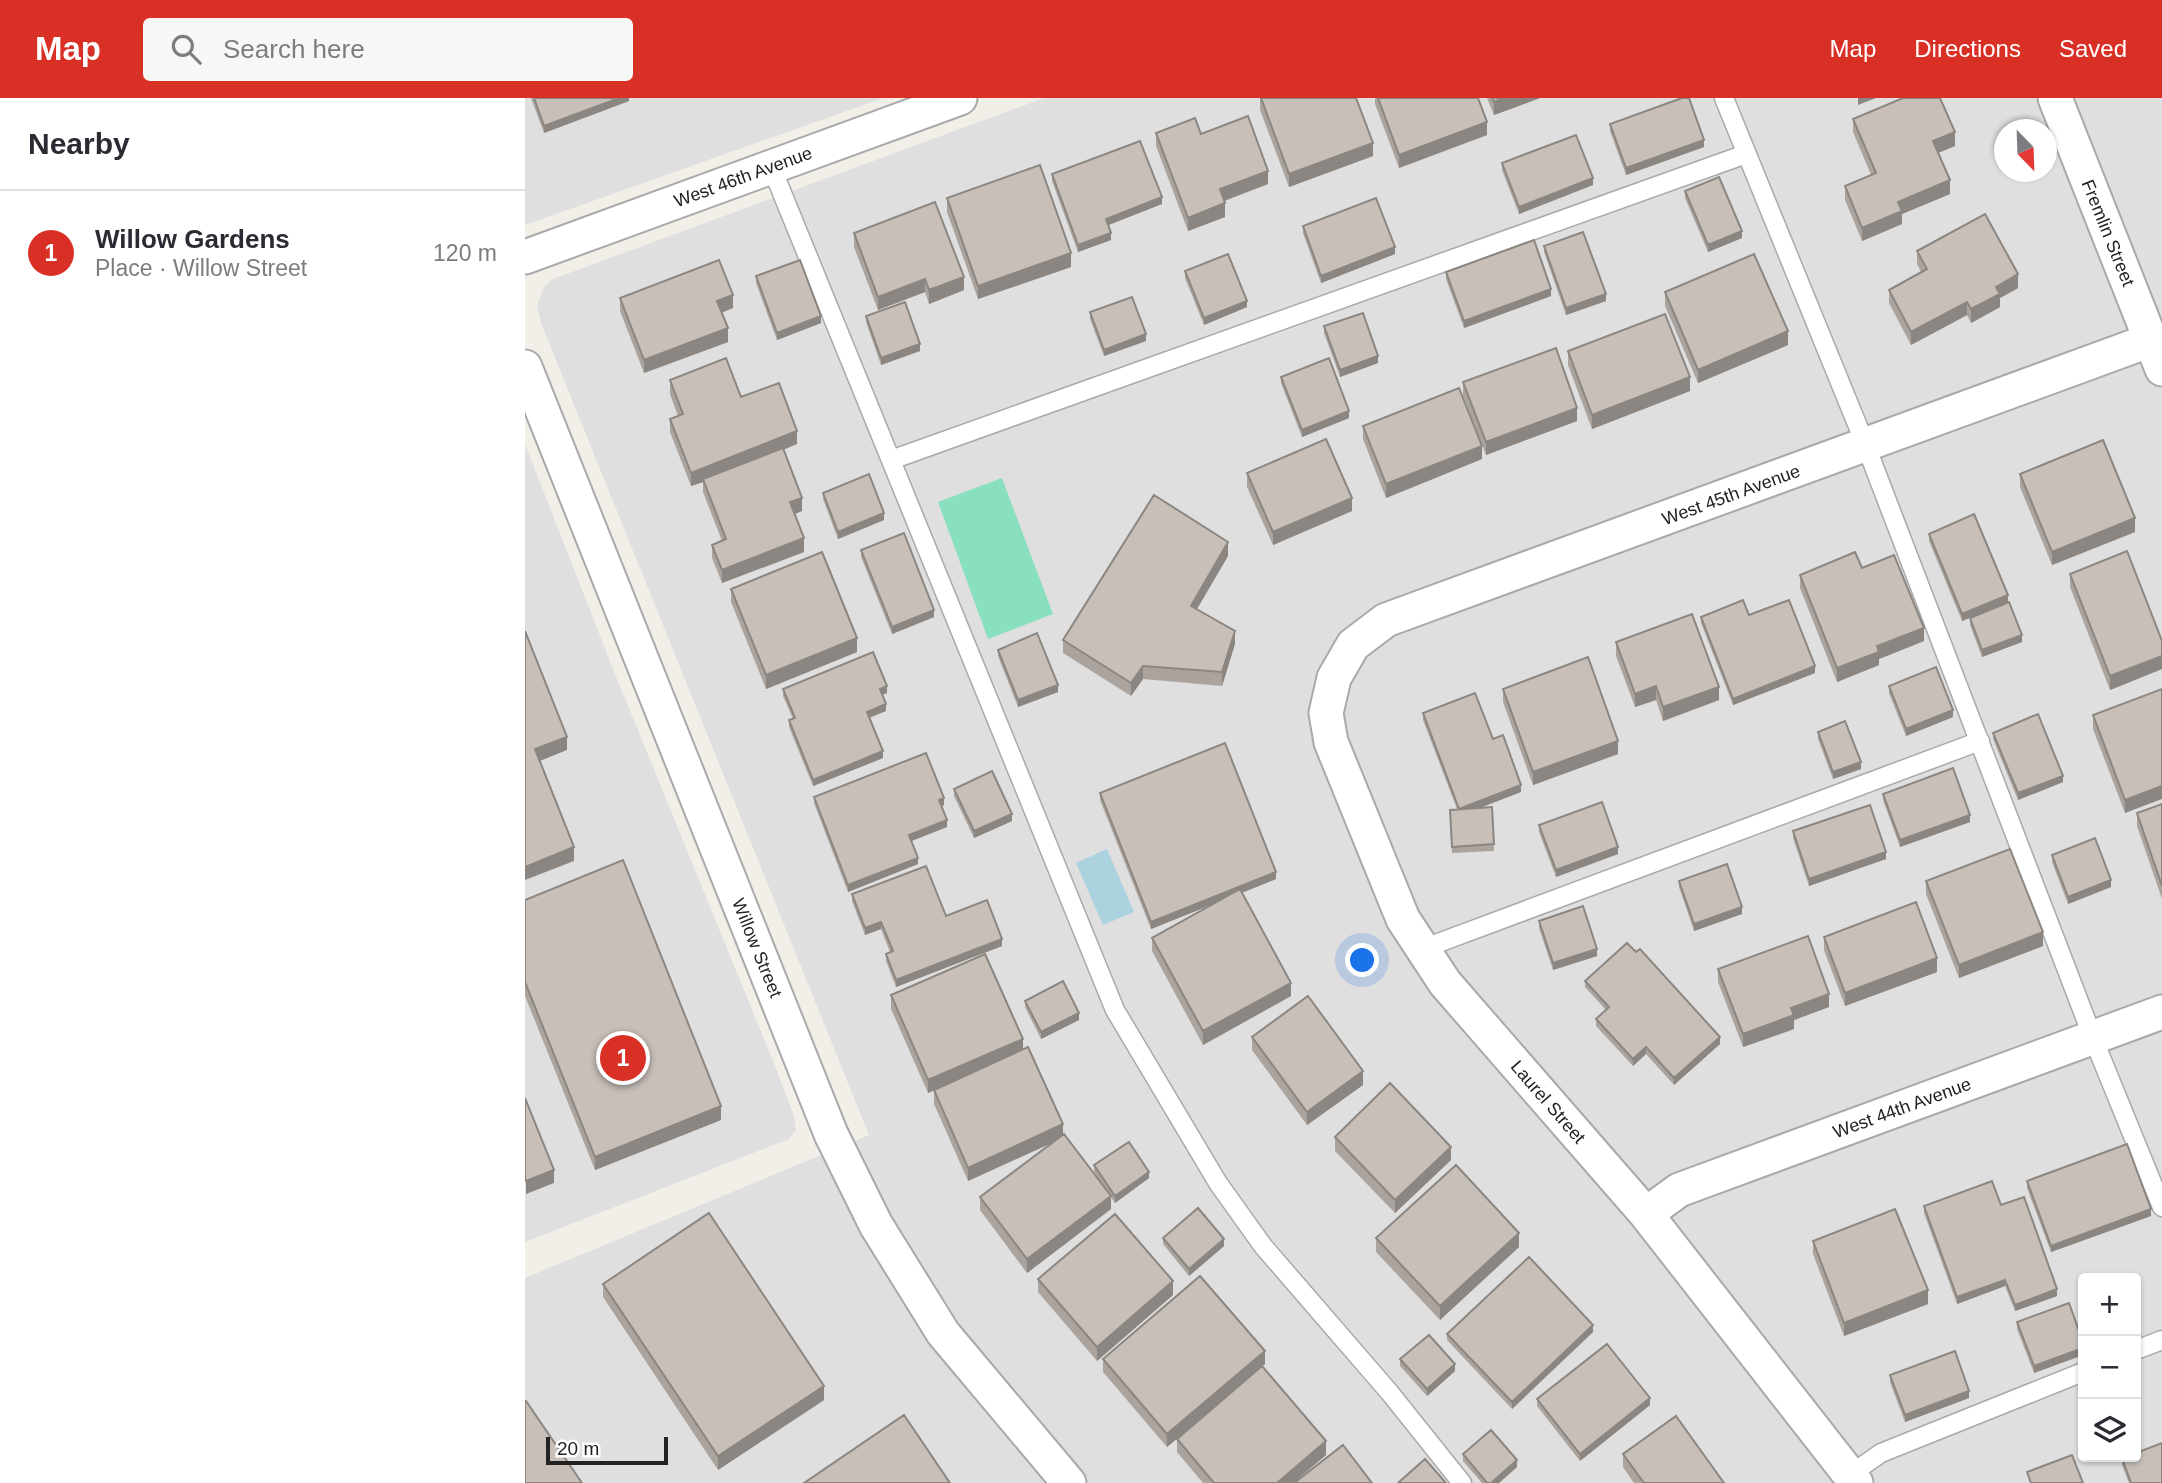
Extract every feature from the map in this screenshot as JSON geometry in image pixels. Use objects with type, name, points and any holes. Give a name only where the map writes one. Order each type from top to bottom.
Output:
[{"type":"street","name":"West 46th Avenue","points":[[525,257],[960,98]]},
{"type":"street","name":"Fremlin Street","points":[[2055,98],[2156,354]]},
{"type":"street","name":"West 45th Avenue","points":[[1334,678],[1353,645],[1385,620],[1865,446],[2156,354]]},
{"type":"street","name":"Willow Street","points":[[525,368],[837,1145],[876,1225],[943,1333],[1069,1483]]},
{"type":"street","name":"Laurel Street","points":[[1334,678],[1326,713],[1331,742],[1403,919],[1422,949],[1445,983],[1646,1213],[1853,1479]]},
{"type":"street","name":"West 44th Avenue","points":[[1646,1213],[1679,1190],[2162,1012]]},
{"type":"lane","points":[[1724,98],[1865,446],[2162,1207]]},
{"type":"lane","points":[[891,460],[1746,154]]},
{"type":"lane","points":[[772,166],[1115,1010],[1218,1183],[1256,1235],[1390,1393],[1462,1483]]},
{"type":"lane","points":[[1422,949],[1980,741]]},
{"type":"lane","points":[[2141,1348],[2162,1340]]},
{"type":"lane","points":[[1853,1479],[1881,1453],[2078,1374]]},
{"type":"shaded area","points":[[525,98],[883,98],[525,225]]},
{"type":"shaded area","points":[[1044,98],[2162,98],[2162,1483],[525,1483],[525,1278],[869,1135],[541,323],[537,306],[544,287],[553,279]]},
{"type":"shaded area","points":[[525,444],[615,674],[773,1061],[794,1116],[796,1130],[789,1139],[525,1242]]},
{"type":"green space","points":[[1002,478],[1053,614],[988,639],[938,502]]},
{"type":"water","points":[[1107,849],[1134,912],[1103,925],[1076,863]]},
{"type":"building","points":[[534,98],[619,98],[544,126]]},
{"type":"building","points":[[1261,98],[1356,98],[1373,143],[1289,174]]},
{"type":"building","points":[[1378,98],[1478,98],[1487,122],[1399,155]]},
{"type":"building","points":[[1682,98],[1689,98],[1704,140],[1626,168],[1610,124]]},
{"type":"building","points":[[1903,98],[1940,98],[1955,132],[1933,141],[1950,180],[1898,202],[1902,211],[1862,228],[1845,186],[1876,173],[1853,119]]},
{"type":"building","points":[[1248,116],[1268,171],[1220,189],[1225,203],[1188,218],[1156,133],[1195,118],[1201,134]]},
{"type":"building","points":[[1576,135],[1593,178],[1519,207],[1502,163]]},
{"type":"building","points":[[1140,141],[1162,197],[1106,219],[1111,233],[1078,245],[1052,174]]},
{"type":"building","points":[[1040,165],[1071,253],[978,286],[947,198]]},
{"type":"building","points":[[1719,177],[1742,231],[1708,245],[1685,191]]},
{"type":"building","points":[[1376,198],[1395,247],[1321,276],[1303,226]]},
{"type":"building","points":[[935,202],[964,277],[929,290],[925,279],[878,297],[854,233]]},
{"type":"building","points":[[1985,214],[2018,274],[1996,287],[2000,294],[1971,309],[1967,302],[1911,332],[1889,290],[1927,269],[1917,251]]},
{"type":"building","points":[[1583,232],[1606,294],[1566,308],[1544,246]]},
{"type":"building","points":[[1534,240],[1551,289],[1464,321],[1446,272]]},
{"type":"building","points":[[1228,254],[1247,301],[1204,318],[1185,271]]},
{"type":"building","points":[[1754,254],[1788,331],[1698,370],[1665,292]]},
{"type":"building","points":[[719,260],[733,295],[717,301],[728,328],[644,360],[620,298]]},
{"type":"building","points":[[800,260],[821,316],[777,333],[756,276]]},
{"type":"building","points":[[1132,297],[1146,334],[1104,350],[1090,312]]},
{"type":"building","points":[[905,302],[920,344],[881,358],[866,316]]},
{"type":"building","points":[[1363,313],[1378,356],[1340,370],[1324,326]]},
{"type":"building","points":[[1665,314],[1690,377],[1592,415],[1568,351]]},
{"type":"building","points":[[1556,348],[1577,408],[1486,442],[1463,382]]},
{"type":"building","points":[[726,358],[741,397],[779,383],[797,431],[691,473],[670,419],[683,414],[670,380]]},
{"type":"building","points":[[1329,358],[1349,411],[1302,430],[1281,377]]},
{"type":"building","points":[[1459,388],[1482,446],[1386,484],[1363,426]]},
{"type":"building","points":[[1326,439],[1352,498],[1273,532],[1247,473]]},
{"type":"building","points":[[2103,440],[2135,518],[2052,552],[2020,474]]},
{"type":"building","points":[[783,448],[802,498],[790,502],[804,538],[722,570],[712,545],[726,539],[703,479]]},
{"type":"building","points":[[869,474],[884,513],[838,532],[823,493]]},
{"type":"building","points":[[1154,495],[1228,542],[1191,606],[1235,631],[1222,672],[1143,666],[1131,683],[1063,640]]},
{"type":"building","points":[[1974,514],[2008,595],[1962,614],[1929,534]]},
{"type":"building","points":[[904,533],[934,610],[892,627],[861,550]]},
{"type":"building","points":[[2127,551],[2162,641],[2162,656],[2110,676],[2070,574]]},
{"type":"building","points":[[822,552],[857,638],[766,675],[731,589]]},
{"type":"building","points":[[1855,552],[1862,568],[1894,555],[1924,628],[1877,646],[1879,652],[1837,668],[1800,575]]},
{"type":"building","points":[[1743,600],[1749,615],[1789,600],[1815,666],[1733,699],[1701,617]]},
{"type":"building","points":[[2009,602],[2022,635],[1982,650],[1970,618]]},
{"type":"building","points":[[1692,614],[1719,687],[1663,707],[1656,686],[1635,694],[1616,642]]},
{"type":"building","points":[[525,631],[567,737],[535,749],[574,847],[525,867]]},
{"type":"building","points":[[1037,633],[1058,685],[1018,700],[998,650]]},
{"type":"building","points":[[873,652],[887,686],[880,689],[886,704],[867,712],[883,751],[813,780],[789,720],[795,718],[783,689]]},
{"type":"building","points":[[1588,657],[1618,741],[1533,772],[1503,689]]},
{"type":"building","points":[[1936,667],[1953,710],[1906,729],[1889,686]]},
{"type":"building","points":[[2162,689],[2162,786],[2125,800],[2093,715]]},
{"type":"building","points":[[1475,693],[1493,739],[1503,735],[1521,785],[1459,809],[1423,713]]},
{"type":"building","points":[[2038,714],[2063,776],[2018,793],[1993,733]]},
{"type":"building","points":[[1845,721],[1861,762],[1833,772],[1818,732]]},
{"type":"building","points":[[1225,743],[1276,872],[1151,922],[1100,793]]},
{"type":"building","points":[[926,753],[944,798],[939,800],[947,820],[909,835],[918,858],[848,885],[814,797]]},
{"type":"building","points":[[1953,768],[1970,815],[1900,840],[1883,794]]},
{"type":"building","points":[[992,771],[1012,814],[974,831],[954,789]]},
{"type":"building","points":[[1602,802],[1618,847],[1556,870],[1539,825]]},
{"type":"building","points":[[2162,804],[2162,886],[2137,813]]},
{"type":"building","points":[[1870,805],[1886,852],[1809,879],[1793,831]]},
{"type":"building","points":[[1492,807],[1494,844],[1452,847],[1450,810]]},
{"type":"building","points":[[2095,838],[2111,880],[2068,897],[2052,855]]},
{"type":"building","points":[[2010,849],[2043,932],[1959,965],[1926,881]]},
{"type":"building","points":[[623,860],[721,1106],[595,1157],[525,982],[525,900]]},
{"type":"building","points":[[1727,864],[1742,907],[1694,924],[1679,881]]},
{"type":"building","points":[[926,866],[946,916],[987,900],[1002,939],[896,980],[886,954],[893,951],[881,922],[865,928],[852,894]]},
{"type":"building","points":[[1240,889],[1291,983],[1203,1031],[1152,938]]},
{"type":"building","points":[[1916,902],[1937,958],[1845,993],[1824,937]]},
{"type":"building","points":[[1583,906],[1597,949],[1553,963],[1539,921]]},
{"type":"building","points":[[1808,936],[1829,994],[1791,1008],[1794,1015],[1743,1034],[1718,969]]},
{"type":"building","points":[[1627,943],[1636,952],[1640,949],[1720,1037],[1674,1078],[1646,1047],[1633,1059],[1596,1019],[1609,1007],[1585,981]]},
{"type":"building","points":[[985,954],[1023,1039],[928,1080],[891,995]]},
{"type":"building","points":[[1063,981],[1079,1013],[1041,1032],[1025,1001]]},
{"type":"building","points":[[1308,996],[1363,1071],[1307,1112],[1252,1037]]},
{"type":"building","points":[[1028,1047],[1063,1124],[968,1168],[934,1090]]},
{"type":"building","points":[[1390,1083],[1451,1147],[1395,1200],[1335,1137]]},
{"type":"building","points":[[525,1098],[554,1170],[526,1181],[525,1179]]},
{"type":"building","points":[[1064,1134],[1111,1196],[1027,1259],[980,1197]]},
{"type":"building","points":[[1129,1142],[1149,1172],[1115,1196],[1094,1165]]},
{"type":"building","points":[[2127,1144],[2151,1209],[2051,1246],[2027,1181]]},
{"type":"building","points":[[1456,1165],[1519,1233],[1440,1306],[1376,1238]]},
{"type":"building","points":[[1992,1181],[2001,1205],[2024,1197],[2057,1289],[2015,1305],[2005,1280],[1957,1297],[1924,1206]]},
{"type":"building","points":[[1198,1208],[1224,1239],[1189,1269],[1163,1238]]},
{"type":"building","points":[[1895,1209],[1928,1290],[1844,1323],[1813,1241]]},
{"type":"building","points":[[709,1213],[824,1386],[718,1456],[603,1284]]},
{"type":"building","points":[[1115,1214],[1173,1281],[1097,1347],[1038,1279]]},
{"type":"building","points":[[1529,1257],[1593,1325],[1512,1402],[1447,1334]]},
{"type":"building","points":[[1200,1276],[1265,1351],[1167,1434],[1103,1359]]},
{"type":"building","points":[[2069,1303],[2078,1328],[2078,1350],[2034,1366],[2017,1322]]},
{"type":"building","points":[[1429,1335],[1455,1364],[1427,1389],[1400,1359]]},
{"type":"building","points":[[1607,1344],[1650,1398],[1580,1454],[1537,1399]]},
{"type":"building","points":[[1955,1351],[1969,1391],[1905,1415],[1890,1375]]},
{"type":"building","points":[[1262,1366],[1326,1441],[1277,1483],[1214,1483],[1177,1439]]},
{"type":"building","points":[[526,1401],[582,1483],[525,1483]]},
{"type":"building","points":[[904,1415],[950,1483],[804,1483]]},
{"type":"building","points":[[1676,1416],[1724,1483],[1644,1483],[1623,1454]]},
{"type":"building","points":[[1491,1430],[1517,1460],[1491,1483],[1487,1483],[1463,1454]]},
{"type":"building","points":[[2162,1443],[2162,1483],[2131,1483],[2123,1462],[2141,1462],[2141,1451]]},
{"type":"building","points":[[1343,1445],[1372,1483],[1294,1483]]},
{"type":"building","points":[[2072,1455],[2083,1483],[2031,1483],[2027,1472]]},
{"type":"building","points":[[1425,1459],[1446,1483],[1398,1483]]},
{"type":"place","name":"Willow Gardens","points":[[623,1058]]}]
